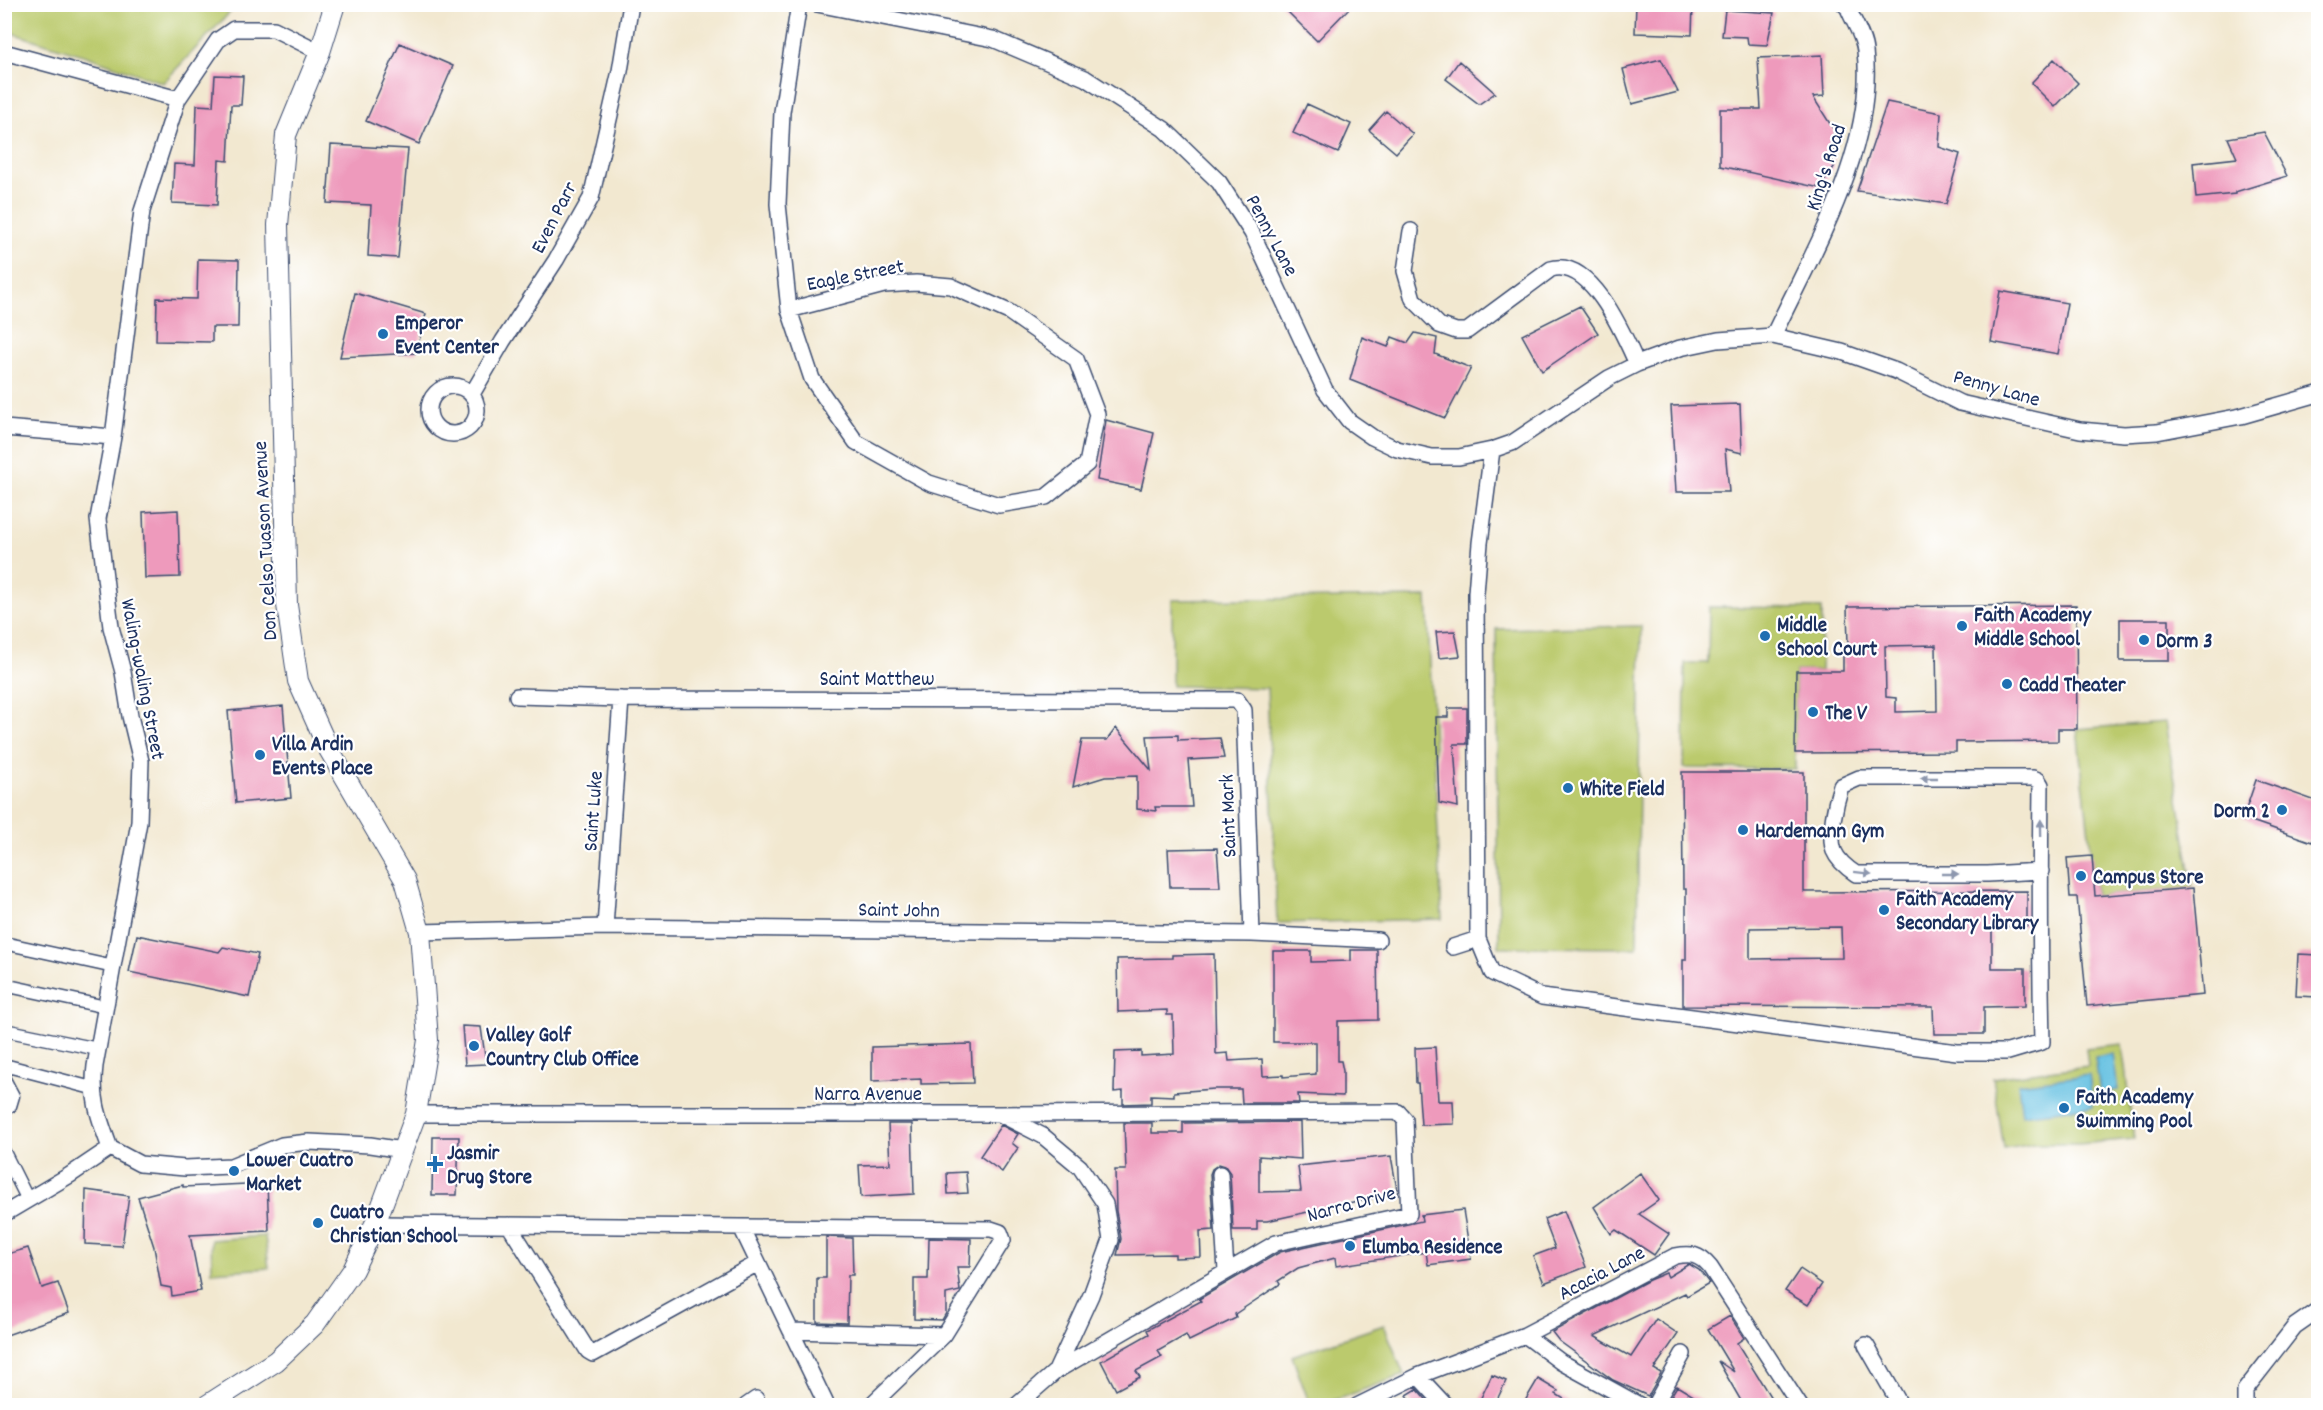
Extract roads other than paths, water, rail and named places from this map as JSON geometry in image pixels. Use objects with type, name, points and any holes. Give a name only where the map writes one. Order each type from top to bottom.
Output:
[{"type":"street","name":"Don Celso Tuason Avenue","points":[[206,1406],[276,1362],[315,1324],[353,1270],[375,1224],[416,1114],[428,1040],[420,932],[405,880],[327,746],[298,681],[287,605],[278,225],[286,135],[320,52],[335,4]]},
{"type":"street","name":"Even Parr","points":[[472,394],[503,341],[556,260],[591,198],[620,71],[631,4]]},
{"type":"street","name":"Eagle Street","points":[[789,310],[884,285],[916,283],[951,286],[1009,312],[1076,359],[1096,414],[1087,464],[1046,497],[999,505],[929,483],[856,442],[812,379],[789,310],[778,204],[782,112],[800,4]]},
{"type":"street","name":"Penny Lane","points":[[817,4],[993,39],[1085,78],[1164,129],[1218,182],[1247,225],[1325,390],[1349,421],[1372,437],[1397,449],[1432,457],[1459,457],[1492,450],[1512,442],[1609,378],[1637,364],[1680,348],[1718,340],[1773,336],[1842,352],[1896,371],[1960,403],[2080,430],[2124,434],[2157,432],[2241,416],[2319,394]]},
{"type":"street","name":"King's Road","points":[[1773,336],[1828,225],[1865,110],[1866,49],[1848,8],[1844,4]]},
{"type":"street","name":"Waling-waling Street","points":[[110,1148],[96,1111],[92,1088],[139,822],[141,761],[130,716],[123,672],[111,627],[98,519],[113,436],[142,211],[178,99],[218,40],[234,29],[274,29],[320,52]]},
{"type":"street","points":[[4,52],[178,99]]},
{"type":"street","points":[[1411,231],[1405,271],[1413,299],[1440,325],[1456,332],[1467,331],[1551,269],[1561,266],[1573,270],[1599,294],[1623,333],[1637,364]]},
{"type":"street","points":[[4,428],[113,436]]},
{"type":"street","points":[[1492,450],[1476,593],[1478,939],[1492,973],[1542,997],[1957,1052],[2007,1053],[2042,1042],[2041,785],[2038,780],[2033,778],[1859,778],[1841,786],[1833,810],[1833,850],[1843,865],[1856,874],[1988,874],[2041,871]]},
{"type":"street","name":"Saint Matthew","points":[[517,696],[621,699],[1237,700]]},
{"type":"street","name":"Saint Luke","points":[[605,927],[621,699]]},
{"type":"street","name":"Saint Mark","points":[[1237,700],[1244,710],[1252,934]]},
{"type":"street","name":"Saint John","points":[[420,932],[605,927],[1252,934],[1377,940]]},
{"type":"street","points":[[1453,947],[1478,939]]},
{"type":"street","points":[[4,944],[114,967]]},
{"type":"street","points":[[4,985],[106,1007]]},
{"type":"street","points":[[4,1030],[98,1049]]},
{"type":"street","points":[[4,1065],[92,1088]]},
{"type":"street","points":[[4,1079],[13,1096],[10,1106],[4,1108]]},
{"type":"street","name":"Narra Drive","points":[[1000,1114],[1398,1113],[1405,1120],[1409,1214],[1276,1243],[1226,1270],[1056,1371]]},
{"type":"street","name":"Narra Avenue","points":[[416,1114],[1000,1114],[1042,1136],[1080,1167],[1105,1204],[1111,1240],[1091,1295],[1056,1371]]},
{"type":"street","points":[[4,1214],[110,1148],[140,1164],[185,1167],[231,1166],[282,1145],[309,1142],[370,1145],[402,1150]]},
{"type":"street","points":[[4,1152],[28,1200]]},
{"type":"street","points":[[1220,1174],[1226,1270]]},
{"type":"street","points":[[375,1224],[991,1229],[1000,1232],[1003,1240],[944,1335],[870,1406]]},
{"type":"street","points":[[509,1225],[588,1351],[593,1354],[758,1263]]},
{"type":"street","points":[[741,1227],[827,1406]]},
{"type":"street","name":"Acacia Lane","points":[[1358,1406],[1418,1376],[1525,1335],[1675,1256],[1688,1254],[1700,1256],[1710,1267],[1800,1406]]},
{"type":"street","points":[[2245,1406],[2244,1390],[2295,1326],[2319,1310]]},
{"type":"street","points":[[790,1331],[944,1335]]},
{"type":"street","points":[[1525,1335],[1561,1362],[1641,1406]]},
{"type":"street","points":[[1866,1345],[1902,1406]]},
{"type":"street","points":[[1654,1406],[1683,1354]]},
{"type":"street","points":[[1016,1406],[1056,1371]]},
{"type":"street","points":[[1418,1376],[1446,1406]]},
{"type":"water","points":[[2113,1054],[2118,1090],[2100,1092],[2095,1057]]},
{"type":"water","points":[[2089,1075],[2093,1106],[2022,1115],[2018,1084]]},
{"type":"place","name":"Emperor Event Center","points":[[383,334]]},
{"type":"place","name":"Faith Academy Middle School","points":[[1962,626]]},
{"type":"place","name":"Middle School Court","points":[[1765,636]]},
{"type":"place","name":"Dorm 3","points":[[2144,640]]},
{"type":"place","name":"Cadd Theater","points":[[2007,684]]},
{"type":"place","name":"The V","points":[[1813,712]]},
{"type":"place","name":"Villa Ardin Events Place","points":[[260,755]]},
{"type":"place","name":"White Field","points":[[1568,788]]},
{"type":"place","name":"Dorm 2","points":[[2282,810]]},
{"type":"place","name":"Hardemann Gym","points":[[1743,830]]},
{"type":"place","name":"Campus Store","points":[[2081,876]]},
{"type":"place","name":"Faith Academy Secondary Library","points":[[1884,910]]},
{"type":"place","name":"Valley Golf Country Club Office","points":[[474,1046]]},
{"type":"place","name":"Faith Academy Swimming Pool","points":[[2064,1108]]},
{"type":"place","name":"Jasmir Drug Store","points":[[435,1164]]},
{"type":"place","name":"Lower Cuatro Market","points":[[234,1171]]},
{"type":"place","name":"Cuatro Christian School","points":[[318,1223]]},
{"type":"place","name":"Elumba Residence","points":[[1350,1246]]}]
